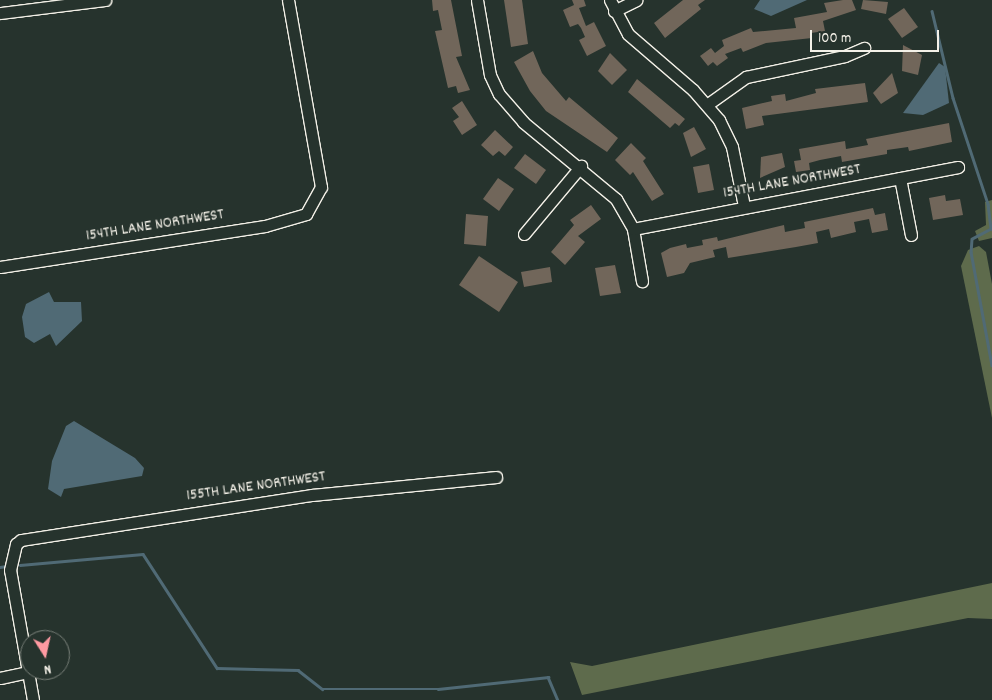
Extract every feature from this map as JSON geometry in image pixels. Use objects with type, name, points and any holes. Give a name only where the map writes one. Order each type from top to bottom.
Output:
[{"type":"street","points":[[0,13],[105,0]]},
{"type":"street","name":"154TH LANE NORTHWEST","points":[[0,267],[265,226],[294,220],[312,209],[321,187],[288,0]]},
{"type":"street","points":[[477,0],[490,75],[499,94],[523,122],[581,166],[616,199],[633,229],[642,281]]},
{"type":"street","points":[[637,0],[612,6],[640,48],[708,104],[732,148],[744,206]]},
{"type":"street","points":[[708,104],[746,77],[844,56],[864,48]]},
{"type":"street","points":[[524,234],[581,166]]},
{"type":"street","name":"154TH LANE NORTHWEST","points":[[633,229],[744,206],[958,167]]},
{"type":"street","points":[[900,178],[911,235]]},
{"type":"street","name":"155TH LANE NORTHWEST","points":[[21,630],[10,570],[16,544],[22,540],[312,495],[496,477]]},
{"type":"street","points":[[0,678],[20,674]]},
{"type":"street","points":[[29,680],[33,700]]},
{"type":"green space","points":[[992,200],[992,238],[979,241],[975,231],[986,225],[985,202]]},
{"type":"green space","points":[[979,246],[986,252],[992,284],[992,418],[961,266],[968,250]]},
{"type":"green space","points":[[992,583],[992,619],[968,618],[582,695],[570,662],[592,666]]},
{"type":"water","points":[[760,0],[807,0],[771,16],[754,9]]},
{"type":"water","points":[[939,63],[945,67],[949,103],[923,115],[903,113]]},
{"type":"water","points":[[49,292],[54,302],[81,302],[82,321],[56,346],[50,334],[34,343],[25,337],[22,317],[26,304]]},
{"type":"water","points":[[74,421],[135,458],[144,468],[142,476],[64,489],[61,497],[48,489],[52,461],[66,426]]},
{"type":"building","points":[[432,0],[451,0],[462,56],[456,57],[470,90],[458,93],[456,86],[448,88],[435,31],[442,30],[438,10],[433,11]]},
{"type":"building","points":[[504,0],[522,0],[528,44],[511,47]]},
{"type":"building","points":[[572,0],[584,0],[586,6],[579,8],[586,26],[594,22],[606,46],[587,56],[579,40],[585,37],[581,28],[578,24],[570,27],[563,10],[574,5]]},
{"type":"building","points":[[683,0],[705,0],[698,5],[701,9],[665,38],[654,23]]},
{"type":"building","points":[[852,0],[856,10],[823,21],[825,31],[811,33],[812,38],[766,43],[743,52],[741,48],[725,54],[728,58],[717,66],[713,62],[708,66],[700,56],[711,48],[715,53],[724,46],[722,40],[751,28],[753,32],[796,28],[794,18],[827,12],[824,3]]},
{"type":"building","points":[[863,0],[888,2],[886,14],[861,9]]},
{"type":"building","points":[[904,8],[918,27],[902,38],[888,19]]},
{"type":"building","points":[[903,45],[922,55],[918,75],[902,71]]},
{"type":"building","points":[[533,51],[542,73],[566,101],[569,97],[618,138],[607,152],[546,111],[530,91],[514,62]]},
{"type":"building","points":[[610,53],[627,70],[612,85],[598,71]]},
{"type":"building","points":[[892,73],[898,93],[881,104],[873,93]]},
{"type":"building","points":[[637,79],[685,119],[679,126],[675,123],[670,128],[628,92]]},
{"type":"building","points":[[865,83],[868,102],[762,116],[764,125],[746,129],[742,108],[772,101],[771,96],[785,94],[786,101],[816,93],[815,89]]},
{"type":"building","points":[[462,101],[477,125],[462,135],[453,121],[459,117],[452,108]]},
{"type":"building","points":[[949,123],[952,142],[909,151],[908,147],[887,150],[887,154],[842,162],[841,156],[820,160],[809,163],[810,170],[796,172],[794,161],[801,160],[799,149],[845,141],[846,149],[868,145],[866,139]]},
{"type":"building","points":[[694,127],[706,149],[691,157],[683,133]]},
{"type":"building","points":[[495,130],[513,147],[505,156],[499,151],[493,156],[481,145]]},
{"type":"building","points":[[631,143],[646,158],[643,161],[664,194],[652,201],[633,172],[630,175],[615,160]]},
{"type":"building","points":[[782,153],[785,167],[760,178],[761,157]]},
{"type":"building","points":[[525,154],[546,170],[536,184],[514,168]]},
{"type":"building","points":[[709,164],[714,190],[698,193],[693,167]]},
{"type":"building","points":[[498,178],[514,189],[499,211],[483,199]]},
{"type":"building","points":[[945,195],[946,201],[960,199],[963,215],[933,220],[929,198]]},
{"type":"building","points":[[591,205],[601,219],[578,236],[585,242],[565,265],[551,252],[574,225],[570,220]]},
{"type":"building","points":[[873,208],[875,215],[885,213],[888,230],[872,233],[869,219],[854,222],[856,232],[831,238],[829,229],[816,232],[818,243],[728,258],[726,247],[713,250],[715,257],[690,263],[684,273],[667,277],[661,253],[670,248],[686,244],[687,248],[703,245],[702,240],[717,237],[718,241],[784,225],[785,232],[805,228],[804,222]]},
{"type":"building","points":[[466,214],[488,216],[486,246],[464,244]]},
{"type":"building","points":[[479,256],[518,282],[499,312],[459,285]]},
{"type":"building","points":[[615,265],[621,293],[600,296],[595,268]]},
{"type":"building","points":[[550,267],[552,282],[524,287],[521,272]]},
{"type":"waterway","points":[[932,11],[953,98],[988,204],[991,229]]},
{"type":"waterway","points":[[991,229],[972,239],[971,252],[992,365]]},
{"type":"waterway","points":[[20,565],[143,554],[217,668],[298,670],[322,689],[438,689],[548,677],[558,700]]},
{"type":"waterway","points":[[0,567],[6,566]]}]
